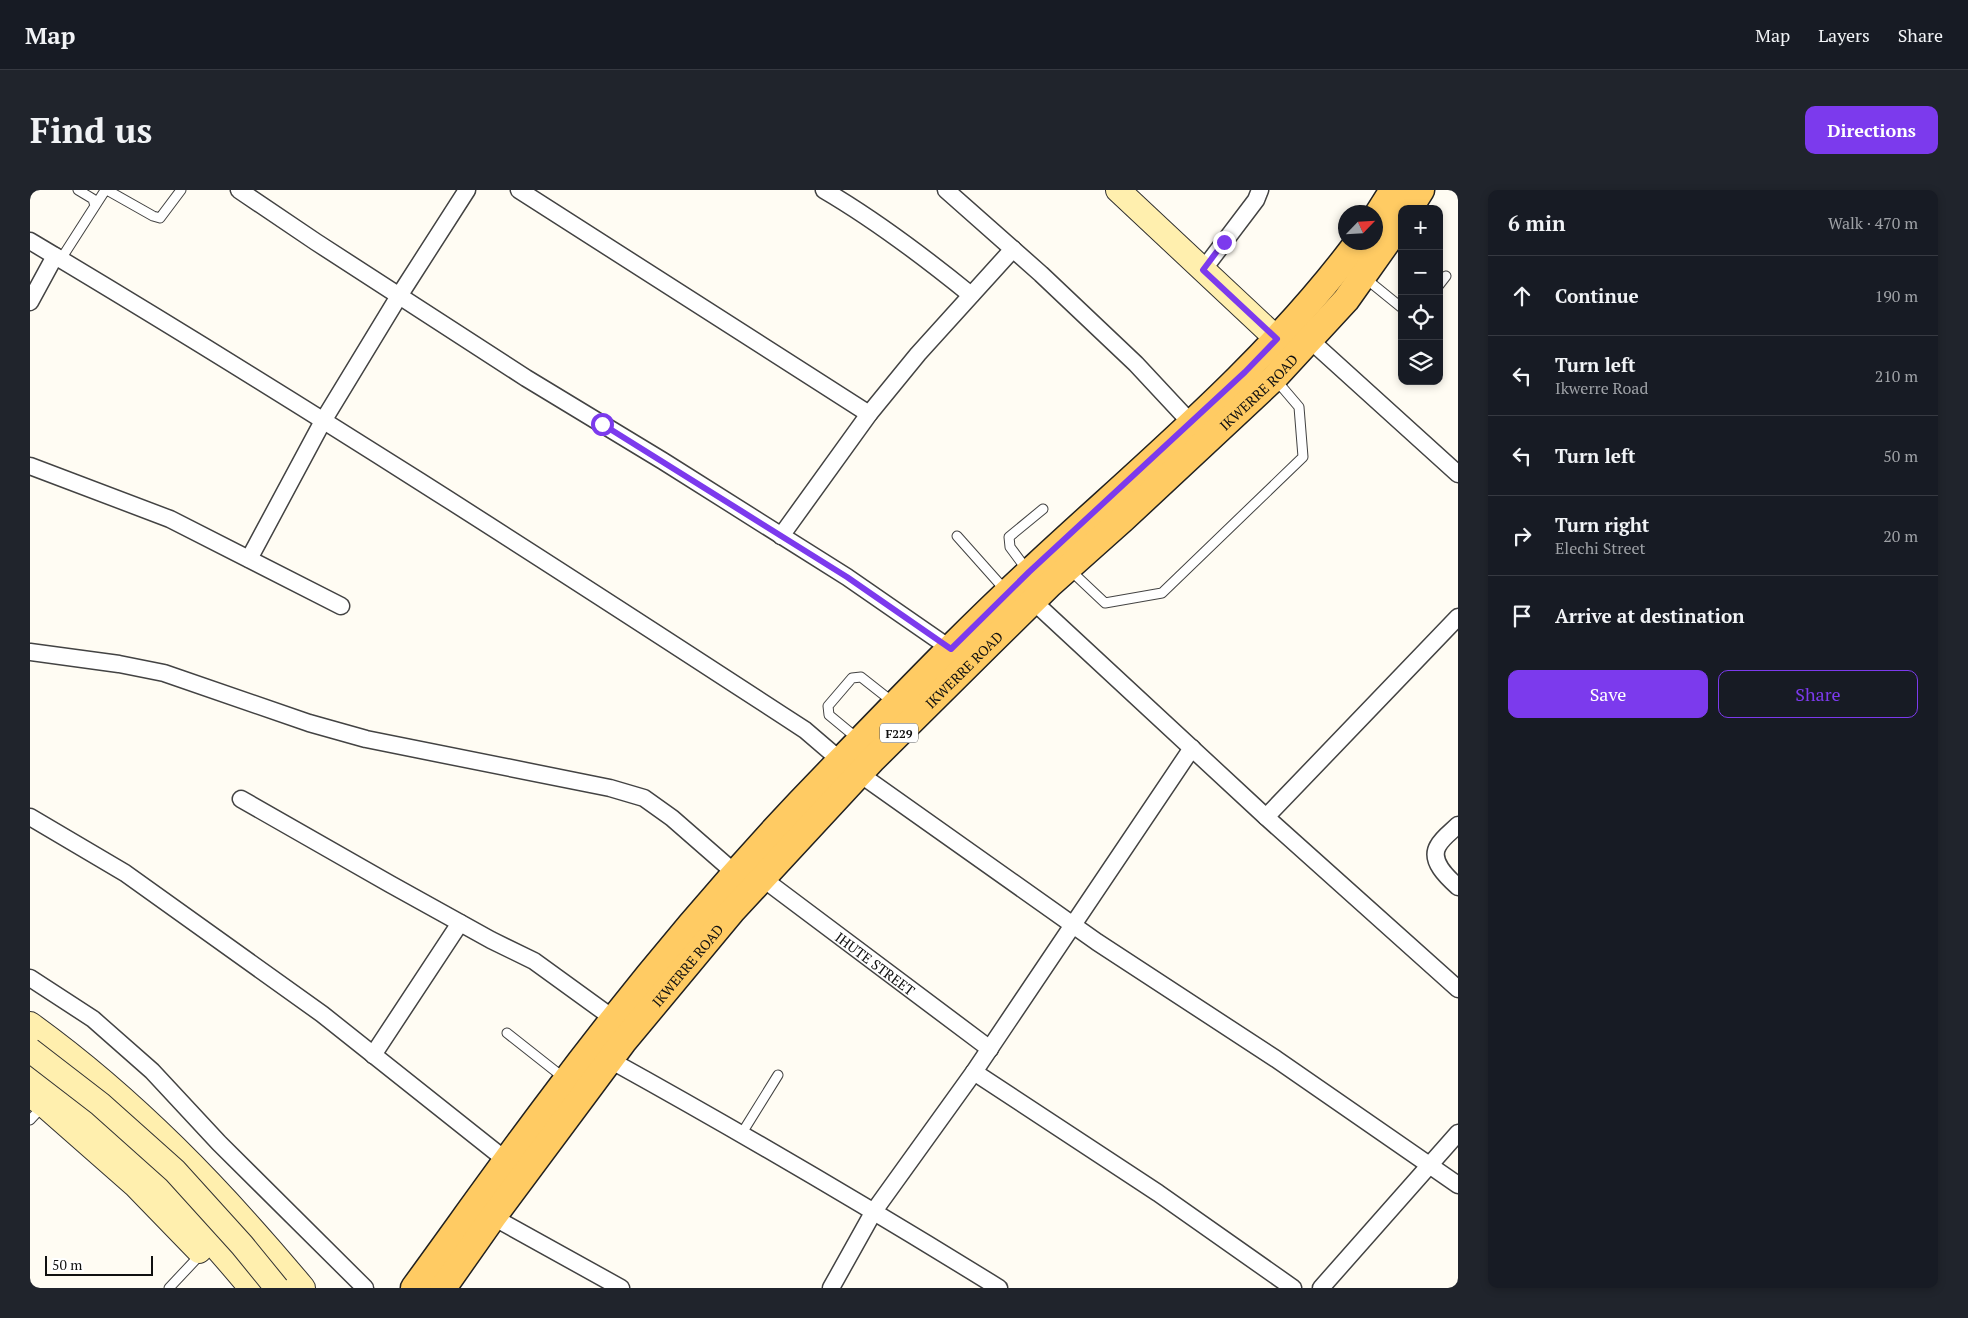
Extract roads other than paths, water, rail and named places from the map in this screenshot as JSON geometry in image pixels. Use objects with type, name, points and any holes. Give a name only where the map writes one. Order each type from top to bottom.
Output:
[{"type":"main road","points":[[1383,206],[1393,190]]},
{"type":"main road","points":[[1412,205],[1421,190]]},
{"type":"main road","name":"IKWERRE ROAD","points":[[414,1288],[566,1080],[644,980],[736,873],[1274,378],[1346,300],[1398,226]]},
{"type":"main road","name":"IKWERRE ROAD","points":[[443,1288],[493,1217],[610,1060],[732,911],[762,878],[850,767],[860,741],[1007,593],[1191,423],[1277,339],[1329,281],[1352,250]]},
{"type":"street","points":[[239,190],[526,378],[663,461],[847,577],[951,649]]},
{"type":"street","points":[[249,559],[323,421],[399,296],[467,190]]},
{"type":"street","points":[[519,190],[869,414]]},
{"type":"street","points":[[824,190],[854,207],[908,244],[971,295]]},
{"type":"street","points":[[946,190],[1136,364],[1191,423]]},
{"type":"street","points":[[1118,190],[1277,339]]},
{"type":"street","points":[[1203,270],[1256,200],[1260,190]]},
{"type":"street","points":[[30,241],[142,307],[323,421],[651,629],[805,730],[850,767],[1072,924],[1276,1060],[1458,1186]]},
{"type":"street","points":[[781,536],[869,414],[918,354],[1012,249]]},
{"type":"street","points":[[30,302],[58,258]]},
{"type":"street","points":[[1310,340],[1458,474]]},
{"type":"street","points":[[30,466],[170,519],[341,606]]},
{"type":"street","points":[[1033,601],[1266,817],[1458,989]]},
{"type":"street","points":[[1266,817],[1458,616]]},
{"type":"street","points":[[30,652],[119,664],[164,673],[309,722],[366,739],[610,788],[644,798],[672,818],[736,873]]},
{"type":"street","points":[[831,1288],[874,1211],[990,1049],[1072,924],[1192,748]]},
{"type":"street","points":[[241,799],[460,923],[534,961],[614,1019]]},
{"type":"street","points":[[30,817],[125,873],[322,1014],[507,1161]]},
{"type":"street","points":[[1458,825],[1437,846],[1436,855],[1442,871],[1458,887]]},
{"type":"street","name":"IHUTE STREET","points":[[762,878],[990,1049]]},
{"type":"street","points":[[373,1055],[460,923]]},
{"type":"street","points":[[30,978],[93,1019],[152,1070],[219,1143],[364,1288]]},
{"type":"street","points":[[30,1024],[70,1052],[172,1143],[236,1209],[303,1288]]},
{"type":"street","points":[[30,1050],[100,1104],[175,1171],[242,1245],[277,1288]]},
{"type":"street","points":[[610,1060],[742,1133],[874,1211],[998,1288]]},
{"type":"street","points":[[30,1070],[89,1119],[158,1182],[237,1288]]},
{"type":"street","points":[[974,1072],[1158,1193],[1293,1288]]},
{"type":"street","points":[[35,1106],[135,1185],[237,1288]]},
{"type":"street","points":[[1321,1288],[1458,1133]]},
{"type":"street","points":[[493,1217],[621,1288]]},
{"type":"street","points":[[257,1288],[265,1285],[271,1278],[276,1267],[274,1253]]},
{"type":"lane","points":[[78,190],[93,199],[95,206]]},
{"type":"lane","points":[[58,258],[107,190],[160,218],[181,190]]},
{"type":"lane","points":[[1363,276],[1398,305]]},
{"type":"lane","points":[[1443,280],[1446,276]]},
{"type":"lane","points":[[1068,568],[1105,603],[1162,592],[1303,457],[1299,407],[1274,378]]},
{"type":"lane","points":[[1029,572],[1010,547],[1009,536],[1043,509]]},
{"type":"lane","points":[[957,536],[1007,593]]},
{"type":"lane","points":[[860,741],[829,715],[827,710],[828,706],[852,678],[861,677],[896,704]]},
{"type":"lane","points":[[507,1033],[566,1080]]},
{"type":"lane","points":[[742,1133],[778,1075]]},
{"type":"lane","points":[[169,1288],[201,1253]]}]
